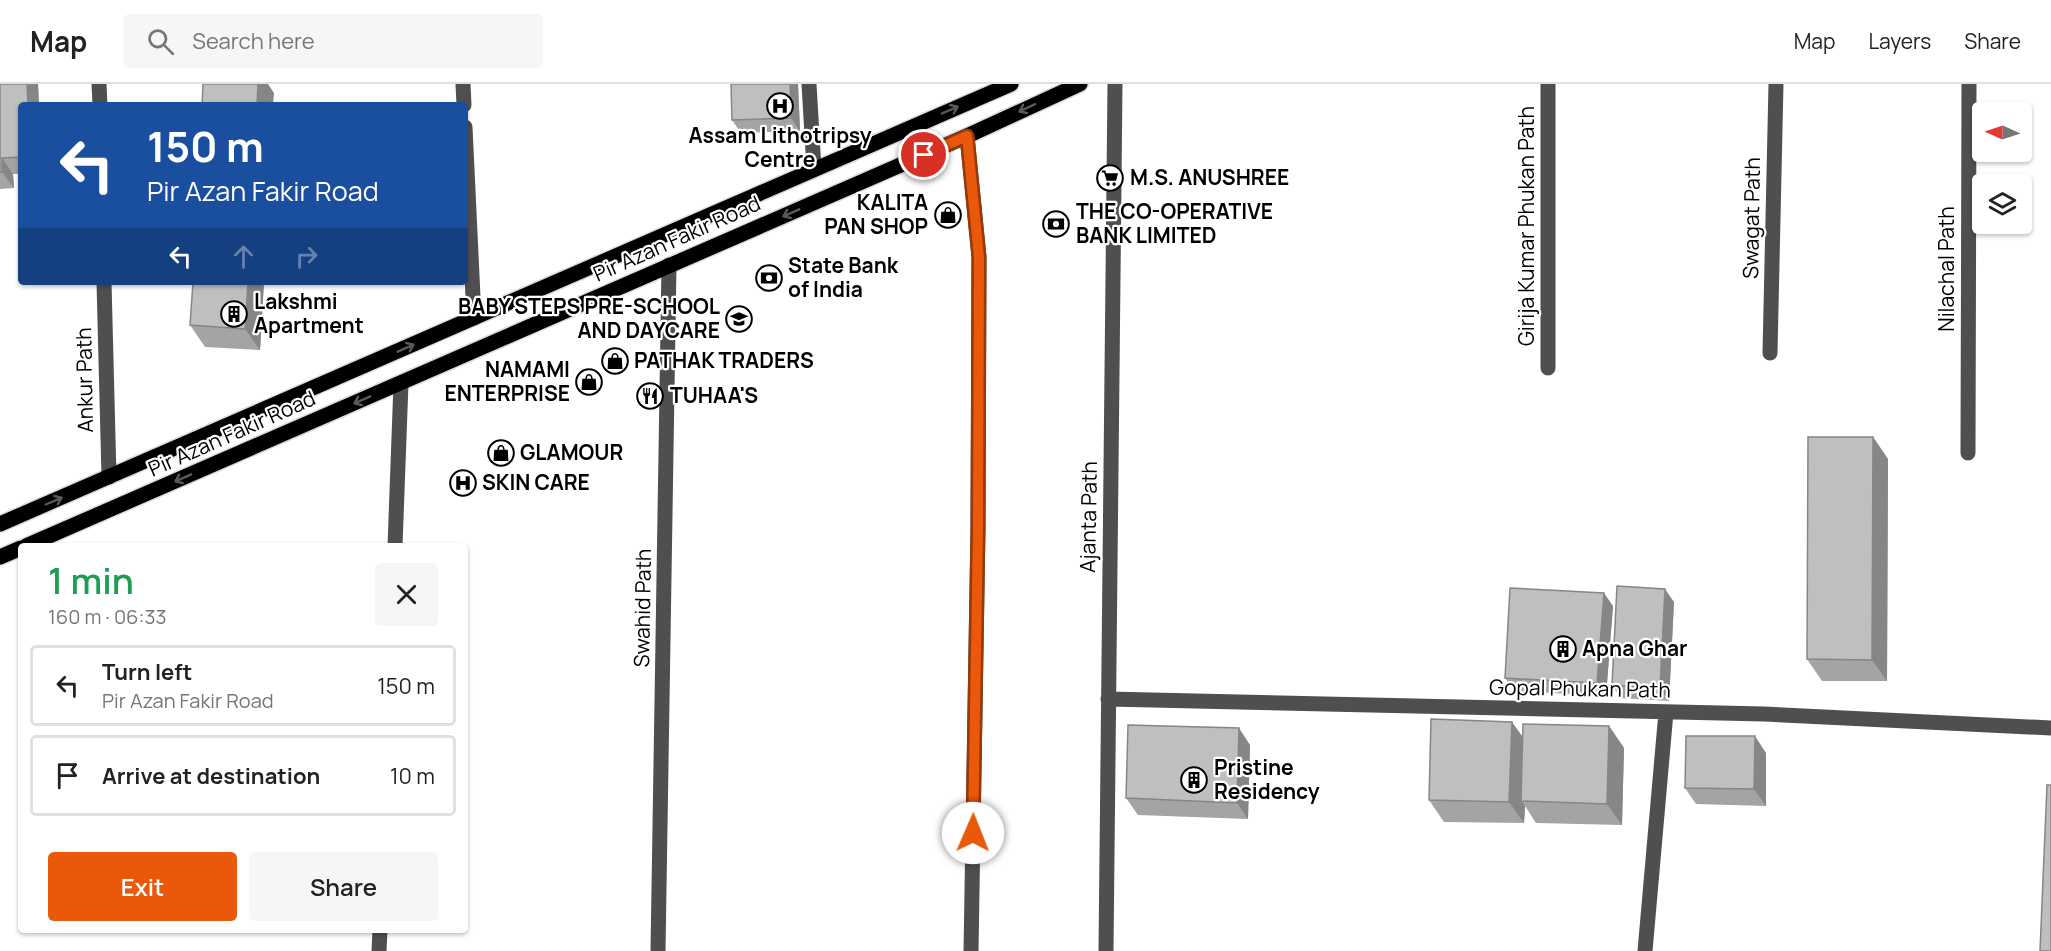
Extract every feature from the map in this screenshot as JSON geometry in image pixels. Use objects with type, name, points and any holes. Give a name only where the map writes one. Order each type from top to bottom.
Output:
[{"type":"main road","name":"Pir Azan Fakir Road","points":[[0,524],[1011,84]]},
{"type":"main road","name":"Pir Azan Fakir Road","points":[[33,543],[967,136],[1080,84]]},
{"type":"main road","points":[[0,557],[18,549]]},
{"type":"street","points":[[99,84],[100,102]]},
{"type":"street","points":[[463,84],[464,102]]},
{"type":"street","points":[[809,84],[814,169]]},
{"type":"street","name":"Ajanta Path","points":[[1106,951],[1115,84]]},
{"type":"street","name":"Girija Kumar Phukan Path","points":[[1548,84],[1548,368]]},
{"type":"street","name":"Swagat Path","points":[[1770,353],[1776,84]]},
{"type":"street","name":"Nilachal Path","points":[[1968,453],[1969,84]]},
{"type":"street","points":[[967,136],[979,257],[978,528],[971,951]]},
{"type":"street","points":[[468,191],[474,318]]},
{"type":"street","name":"Swahid Path","points":[[658,951],[669,266]]},
{"type":"street","name":"Ankur Path","points":[[104,285],[108,477]]},
{"type":"street","points":[[395,543],[401,383]]},
{"type":"street","name":"Gopal Phukan Path","points":[[1108,699],[1764,714],[2051,728]]},
{"type":"street","points":[[1645,951],[1665,712]]},
{"type":"street","points":[[379,951],[380,933]]},
{"type":"building","points":[[0,84],[27,84],[28,102],[18,102],[18,157],[2,158],[2,172],[0,172]]},
{"type":"building","points":[[203,84],[258,84],[257,102],[202,102]]},
{"type":"building","points":[[731,84],[790,84],[791,118],[732,120]]},
{"type":"building","points":[[193,285],[248,285],[245,329],[190,325]]},
{"type":"building","points":[[1808,437],[1873,437],[1872,660],[1807,659]]},
{"type":"building","points":[[1617,586],[1665,589],[1660,688],[1612,685]]},
{"type":"building","name":"Apna Ghar","points":[[1510,588],[1604,593],[1597,683],[1505,678]]},
{"type":"building","points":[[1431,719],[1512,722],[1509,802],[1429,800]]},
{"type":"building","points":[[1523,724],[1609,726],[1607,804],[1521,801]]},
{"type":"building","name":"Pristine Residency","points":[[1128,725],[1239,728],[1237,803],[1126,798]]},
{"type":"building","points":[[1686,736],[1755,736],[1754,789],[1685,788]]},
{"type":"building","points":[[2047,785],[2051,785],[2051,951],[2040,951]]},
{"type":"place","name":"Assam Lithotripsy Centre","points":[[780,106]]},
{"type":"place","name":"M.S. ANUSHREE","points":[[1110,178]]},
{"type":"place","name":"KALITA PAN SHOP","points":[[948,215]]},
{"type":"place","name":"THE CO-OPERATIVE BANK LIMITED","points":[[1056,224]]},
{"type":"place","name":"State Bank of India","points":[[769,278]]},
{"type":"place","name":"Lakshmi Apartment","points":[[234,314]]},
{"type":"place","name":"BABY STEPS PRE-SCHOOL AND DAYCARE","points":[[739,319]]},
{"type":"place","name":"PATHAK TRADERS","points":[[615,361]]},
{"type":"place","name":"NAMAMI ENTERPRISE","points":[[589,382]]},
{"type":"place","name":"TUHAA'S","points":[[650,396]]},
{"type":"place","name":"GLAMOUR","points":[[501,453]]},
{"type":"place","name":"SKIN CARE","points":[[463,483]]},
{"type":"place","name":"Apna Ghar","points":[[1563,649]]},
{"type":"place","name":"Pristine Residency","points":[[1194,780]]},
{"type":"route","points":[[924,155],[967,136],[979,257],[978,528],[973,833]]}]
